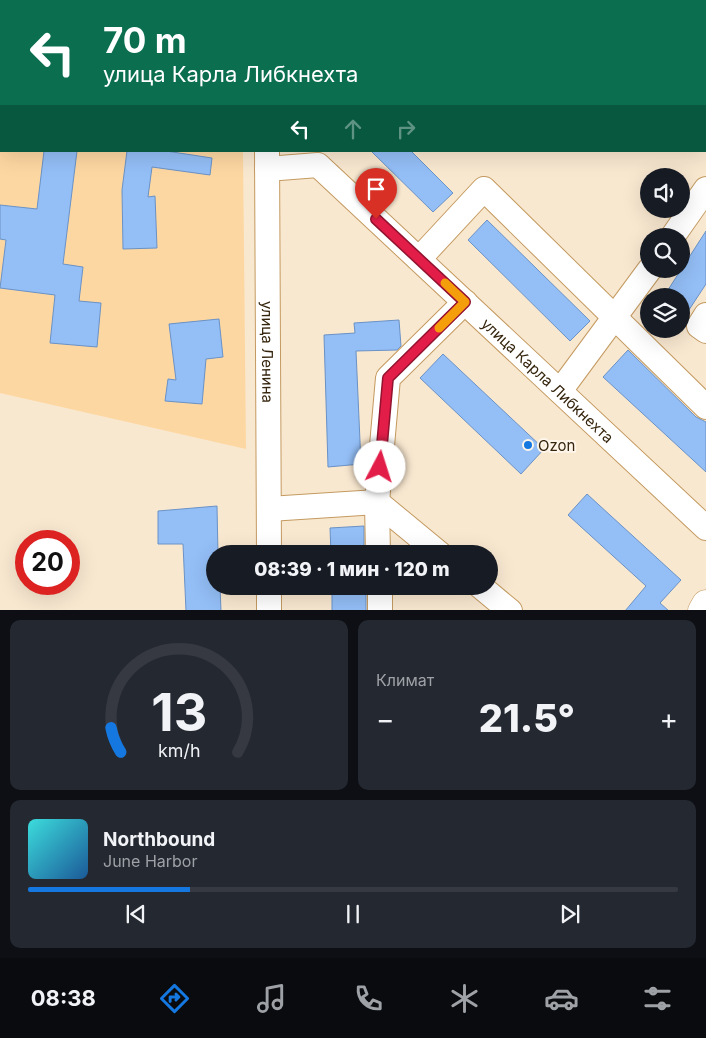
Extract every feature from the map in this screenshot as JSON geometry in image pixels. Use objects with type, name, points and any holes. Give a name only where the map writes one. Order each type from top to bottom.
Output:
[{"type":"main road","points":[[702,610],[706,604]]},
{"type":"street","name":"улица Карла Либкнехта","points":[[267,160],[318,164],[706,528]]},
{"type":"street","name":"улица Ленина","points":[[267,160],[269,545]]},
{"type":"street","points":[[419,259],[484,189],[614,319],[706,407]]},
{"type":"street","points":[[679,228],[706,189]]},
{"type":"street","points":[[560,391],[644,278]]},
{"type":"street","points":[[378,545],[376,502],[388,378],[465,302]]},
{"type":"street","points":[[706,316],[699,326],[706,331]]},
{"type":"street","points":[[269,509],[376,502],[429,545]]},
{"type":"street","points":[[269,595],[270,610]]},
{"type":"street","points":[[380,595],[380,610]]},
{"type":"street","points":[[491,595],[510,610]]},
{"type":"shaded area","points":[[0,152],[243,152],[246,449],[0,393]]},
{"type":"building","points":[[44,152],[77,152],[63,264],[83,267],[79,301],[101,303],[97,347],[50,343],[55,295],[0,288],[6,240],[0,239],[0,205],[37,209]]},
{"type":"building","points":[[127,152],[173,152],[212,158],[210,175],[152,167],[148,197],[155,196],[157,248],[123,249],[122,190]]},
{"type":"building","points":[[372,152],[412,152],[453,193],[433,212]]},
{"type":"building","points":[[487,220],[590,321],[570,341],[468,240]]},
{"type":"building","points":[[706,231],[706,284],[690,308],[690,288],[669,288],[676,278],[690,278],[690,256]]},
{"type":"building","points":[[219,319],[223,357],[206,359],[202,404],[165,401],[168,379],[176,380],[169,324]]},
{"type":"building","points":[[399,320],[401,346],[397,350],[356,351],[361,464],[328,467],[324,335],[355,333],[354,323]]},
{"type":"building","points":[[628,350],[696,417],[706,422],[706,472],[603,377]]},
{"type":"building","points":[[443,354],[544,449],[521,474],[420,378]]},
{"type":"building","points":[[587,494],[681,580],[660,603],[668,610],[626,610],[646,586],[568,515]]},
{"type":"building","points":[[217,506],[218,545],[206,545],[206,595],[220,595],[221,610],[186,610],[183,544],[158,544],[158,511]]},
{"type":"building","points":[[364,526],[364,545],[331,545],[330,528]]},
{"type":"building","points":[[332,595],[366,595],[366,610],[332,610]]},
{"type":"slow traffic","points":[[439,328],[465,302],[445,283]]},
{"type":"place","name":"Ozon","points":[[528,445]]},
{"type":"route","points":[[376,219],[465,302],[388,378],[380,467]]}]
